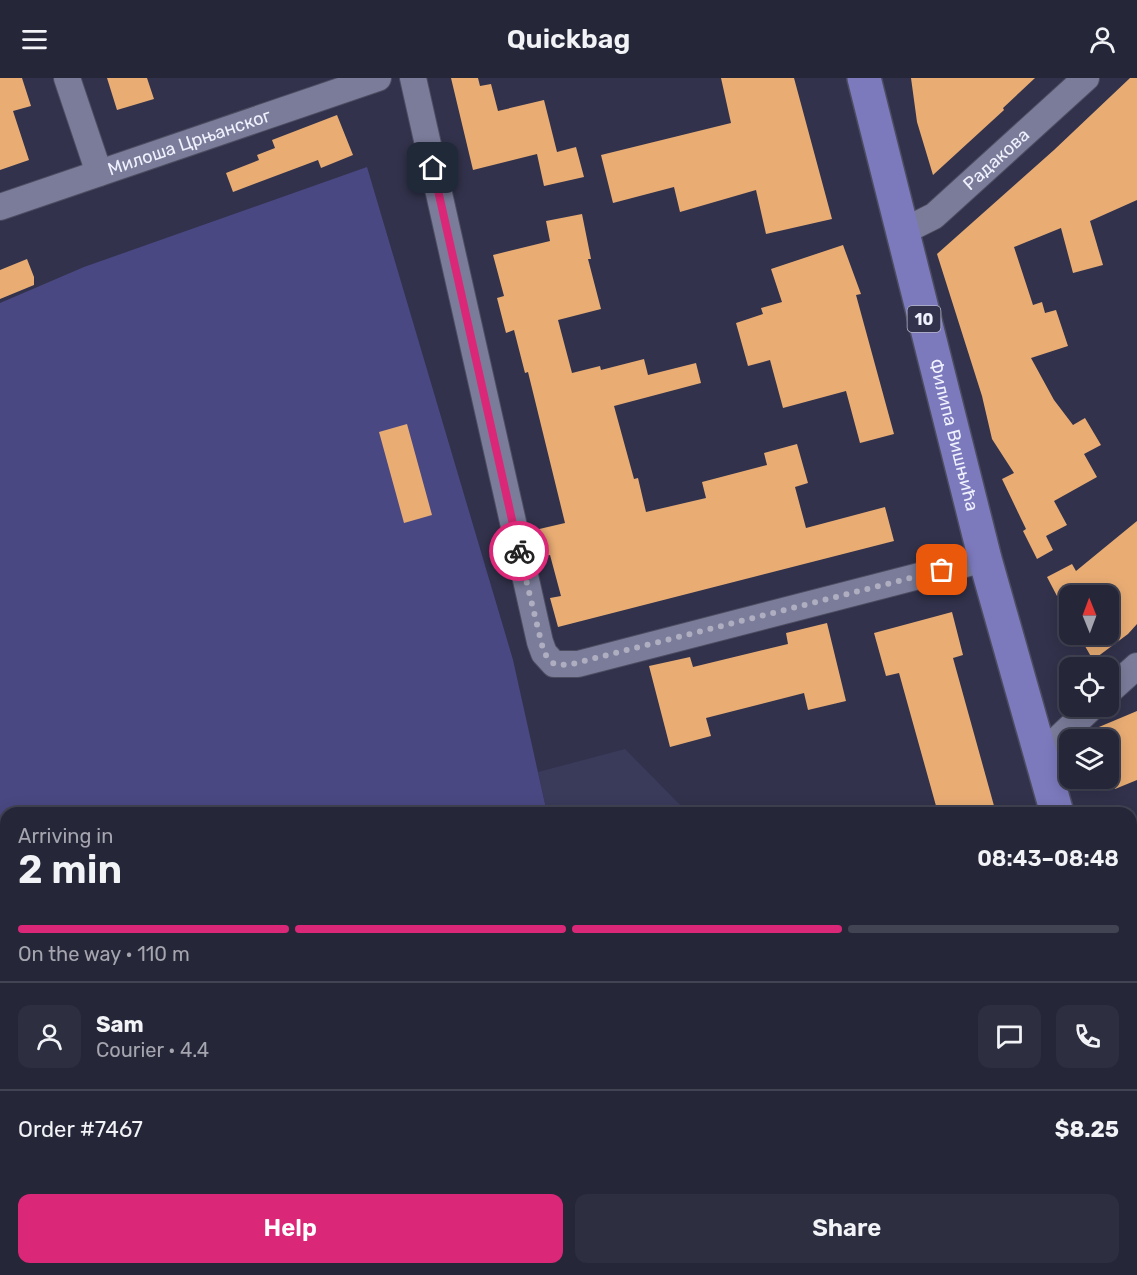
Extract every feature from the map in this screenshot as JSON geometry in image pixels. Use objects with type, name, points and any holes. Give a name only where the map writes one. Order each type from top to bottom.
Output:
[{"type":"main road","name":"Филипа Вишњића","points":[[864,78],[984,559],[1041,754]]},
{"type":"main road","name":"10","points":[[1041,754],[1055,807]]},
{"type":"street","points":[[67,78],[99,172]]},
{"type":"street","name":"Милоша Црњанског","points":[[0,207],[378,78]]},
{"type":"street","points":[[413,78],[540,642],[544,653],[554,664],[578,664],[984,559]]},
{"type":"street","name":"Радакова","points":[[902,232],[934,216],[1086,78]]},
{"type":"street","points":[[1119,682],[1137,666]]},
{"type":"street","points":[[1041,754],[1081,717]]},
{"type":"shaded area","points":[[367,167],[513,660],[546,807],[0,807],[0,303],[84,267]]},
{"type":"shaded area","points":[[625,749],[682,807],[546,807],[538,772]]},
{"type":"building","points":[[0,78],[22,78],[31,106],[13,111],[29,160],[0,170]]},
{"type":"building","points":[[107,78],[147,78],[154,99],[117,110]]},
{"type":"building","points":[[451,78],[478,78],[480,86],[491,84],[498,111],[544,100],[557,152],[576,147],[584,177],[544,186],[537,154],[473,170]]},
{"type":"building","points":[[721,78],[794,78],[832,219],[766,234],[756,190],[680,212],[674,187],[613,203],[601,155],[731,123]]},
{"type":"building","points":[[911,78],[1035,78],[1003,108],[1004,110],[933,175],[917,122]]},
{"type":"building","points":[[1130,78],[1137,78],[1137,200],[1090,221],[1103,265],[1073,273],[1061,228],[1014,247],[1033,305],[1042,302],[1045,313],[1056,310],[1068,346],[1031,358],[1054,400],[1073,425],[1085,418],[1101,445],[1084,454],[1097,477],[1054,501],[1067,525],[1046,536],[1053,550],[1037,559],[1023,531],[1026,529],[1002,479],[1014,473],[992,439],[982,396],[937,254],[1054,150]]},
{"type":"building","points":[[337,115],[353,155],[321,168],[318,160],[233,192],[226,173],[259,160],[257,155],[275,148],[272,140]]},
{"type":"building","points":[[582,214],[591,259],[588,259],[601,309],[558,320],[572,373],[600,366],[601,370],[644,359],[648,375],[696,363],[701,383],[614,406],[634,479],[638,478],[646,512],[706,498],[702,482],[767,465],[764,453],[797,444],[808,483],[795,487],[806,528],[885,507],[894,541],[558,627],[550,598],[561,596],[550,555],[541,557],[535,530],[565,523],[528,372],[525,373],[514,330],[506,333],[497,298],[504,296],[493,255],[550,241],[546,221]]},
{"type":"building","points":[[843,245],[861,294],[856,295],[894,434],[860,443],[846,391],[783,408],[770,360],[748,366],[736,323],[763,314],[761,308],[782,302],[771,269]]},
{"type":"building","points":[[27,259],[34,277],[34,285],[0,299],[0,270]]},
{"type":"building","points":[[407,424],[432,515],[404,523],[379,432]]},
{"type":"building","points":[[1137,521],[1137,624],[1119,641],[1119,585],[1059,585],[1059,596],[1057,596],[1047,577],[1072,564],[1076,571]]},
{"type":"building","points":[[952,612],[963,655],[953,658],[994,807],[936,807],[899,673],[886,676],[874,633]]},
{"type":"building","points":[[827,623],[846,701],[808,710],[804,693],[706,718],[711,736],[670,747],[649,666],[690,657],[693,667],[788,644],[786,633]]},
{"type":"building","points":[[1084,645],[1113,645],[1097,657],[1091,657]]},
{"type":"building","points":[[1137,711],[1137,780],[1119,787],[1119,729],[1094,729]]},
{"type":"way so far","points":[[519,551],[544,653],[554,664],[568,665],[942,570]]},
{"type":"route","points":[[433,168],[519,551]]}]
